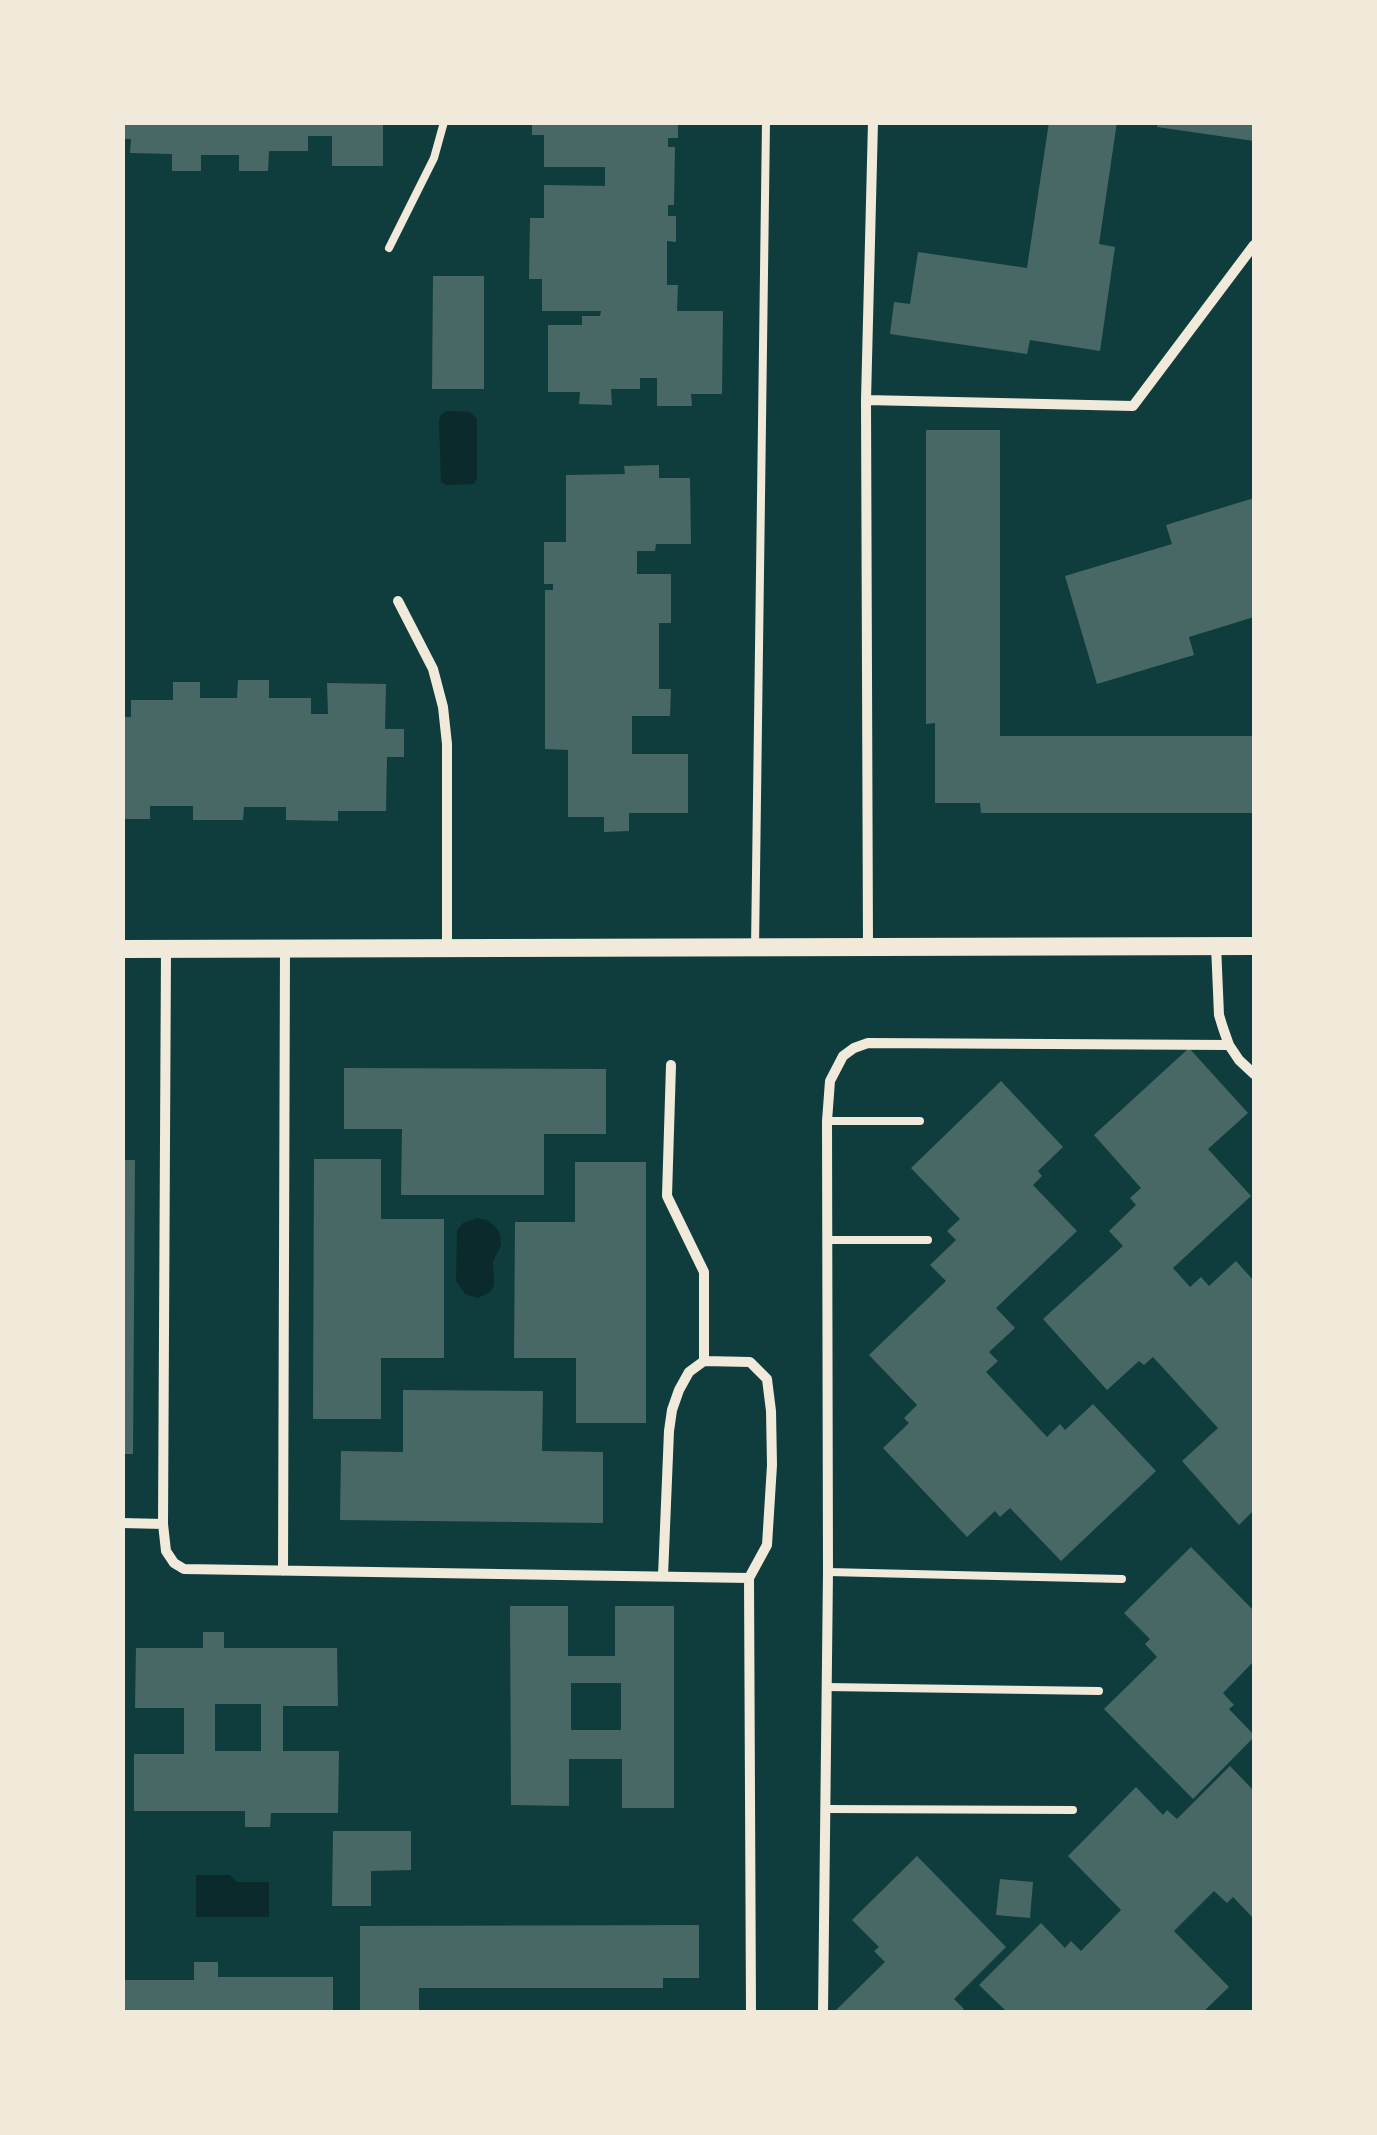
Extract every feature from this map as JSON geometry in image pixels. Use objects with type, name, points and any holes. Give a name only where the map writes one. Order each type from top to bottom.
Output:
[{"type":"street","points":[[868,947],[866,400],[874,122]]},
{"type":"street","points":[[866,400],[1133,406],[1254,245]]},
{"type":"street","points":[[398,601],[432,669],[444,707],[447,948]]},
{"type":"street","points":[[1216,946],[1219,1015],[1229,1045],[1254,1074]]},
{"type":"street","points":[[122,949],[1254,946]]},
{"type":"street","points":[[166,949],[163,1524],[166,1551],[174,1563],[184,1569],[749,1578]]},
{"type":"street","points":[[283,1571],[284,949]]},
{"type":"street","points":[[823,2012],[828,1572],[827,1121],[828,1092],[836,1067],[843,1056],[868,1043],[1229,1045]]},
{"type":"street","points":[[671,1064],[666,1196],[704,1272],[704,1361]]},
{"type":"street","points":[[663,1576],[669,1431],[679,1390],[690,1372],[704,1361],[750,1362],[767,1378],[772,1412],[767,1545],[749,1578],[751,2012]]},
{"type":"street","points":[[122,1524],[163,1524]]},
{"type":"lane","points":[[389,248],[434,158],[444,122]]},
{"type":"lane","points":[[755,948],[766,122]]},
{"type":"lane","points":[[827,1121],[920,1121]]},
{"type":"lane","points":[[827,1240],[928,1240]]},
{"type":"lane","points":[[828,1572],[1122,1579]]},
{"type":"lane","points":[[826,1687],[1099,1692]]},
{"type":"lane","points":[[826,1810],[1072,1810]]},
{"type":"water","points":[[446,411],[470,412],[477,419],[474,484],[441,482],[439,421]]},
{"type":"water","points":[[477,1218],[495,1226],[501,1245],[493,1262],[494,1285],[478,1298],[465,1294],[456,1281],[457,1231],[463,1223]]},
{"type":"water","points":[[196,1875],[230,1875],[237,1882],[269,1882],[269,1917],[196,1917]]},
{"type":"building","points":[[122,122],[383,122],[383,166],[332,166],[332,136],[308,136],[308,151],[269,151],[268,171],[239,171],[239,155],[201,155],[201,171],[172,171],[172,154],[130,153],[131,139],[122,139]]},
{"type":"building","points":[[532,122],[678,122],[678,138],[668,138],[668,147],[675,147],[674,205],[668,205],[668,216],[676,216],[676,242],[667,241],[667,285],[678,285],[677,311],[723,311],[722,394],[691,394],[692,406],[657,406],[657,378],[640,378],[640,389],[611,389],[612,405],[579,404],[580,392],[548,392],[548,325],[582,325],[582,316],[600,316],[601,311],[542,311],[542,279],[529,279],[530,218],[544,218],[544,185],[605,186],[605,167],[544,167],[544,135],[532,135]]},
{"type":"building","points":[[1049,122],[1117,122],[1099,244],[1115,247],[1100,351],[1030,340],[1027,354],[890,334],[894,302],[910,304],[918,252],[1027,268]]},
{"type":"building","points":[[1158,122],[1254,122],[1254,141],[1157,127]]},
{"type":"building","points":[[433,276],[484,276],[484,389],[432,389]]},
{"type":"building","points":[[926,430],[1000,430],[1000,736],[1254,736],[1254,813],[981,813],[980,803],[935,803],[935,723],[926,724]]},
{"type":"building","points":[[659,465],[659,478],[690,478],[691,544],[656,544],[655,551],[637,551],[637,574],[671,574],[671,623],[659,623],[659,689],[671,689],[670,716],[632,716],[632,754],[688,754],[688,813],[629,813],[629,831],[604,832],[604,817],[568,817],[568,750],[545,749],[545,590],[553,590],[553,584],[544,584],[544,542],[566,542],[566,475],[625,474],[624,466]]},
{"type":"building","points":[[1254,498],[1254,617],[1189,637],[1194,655],[1097,684],[1065,576],[1172,544],[1166,525]]},
{"type":"building","points":[[238,680],[269,680],[269,698],[311,698],[311,714],[328,714],[327,683],[386,684],[385,729],[404,729],[404,757],[387,757],[386,811],[338,811],[338,821],[286,820],[286,807],[244,807],[243,820],[193,820],[193,806],[150,806],[150,819],[122,819],[122,717],[131,717],[131,700],[173,700],[173,682],[200,682],[200,698],[237,698]]},
{"type":"building","points":[[1189,1048],[1248,1113],[1208,1149],[1251,1196],[1173,1268],[1190,1287],[1201,1277],[1209,1286],[1236,1261],[1254,1281],[1254,1510],[1239,1525],[1182,1461],[1218,1428],[1153,1357],[1144,1365],[1139,1361],[1107,1390],[1043,1319],[1123,1246],[1109,1231],[1136,1205],[1130,1198],[1141,1188],[1094,1135]]},
{"type":"building","points":[[344,1068],[606,1069],[606,1134],[544,1134],[544,1195],[401,1195],[402,1129],[344,1129]]},
{"type":"building","points":[[1001,1081],[1063,1147],[1038,1171],[1042,1176],[1033,1185],[1077,1231],[996,1308],[1015,1328],[989,1352],[998,1361],[986,1372],[1047,1437],[1060,1424],[1065,1430],[1093,1404],[1156,1471],[1061,1561],[1010,1508],[1000,1517],[995,1511],[967,1537],[883,1448],[909,1423],[904,1418],[917,1405],[869,1355],[946,1281],[930,1265],[956,1240],[947,1231],[960,1219],[911,1168]]},
{"type":"building","points":[[314,1159],[381,1159],[381,1219],[444,1219],[444,1358],[381,1358],[381,1419],[313,1419]]},
{"type":"building","points":[[122,1160],[135,1160],[133,1454],[122,1454]]},
{"type":"building","points":[[575,1162],[646,1162],[646,1423],[576,1423],[576,1358],[514,1358],[515,1222],[575,1222]]},
{"type":"building","points":[[403,1390],[543,1391],[542,1451],[603,1452],[603,1523],[340,1520],[341,1451],[403,1452]]},
{"type":"building","points":[[1191,1547],[1254,1611],[1254,1661],[1223,1693],[1234,1705],[1229,1709],[1254,1737],[1193,1799],[1104,1709],[1157,1657],[1145,1644],[1150,1639],[1124,1613]]},
{"type":"building","points":[[510,1606],[568,1606],[568,1656],[615,1656],[615,1606],[674,1606],[674,1808],[622,1808],[622,1759],[569,1759],[569,1806],[511,1805]],"holes":[[[571,1683],[621,1683],[621,1730],[571,1730]]]},
{"type":"building","points":[[203,1632],[224,1632],[224,1648],[337,1648],[338,1706],[283,1706],[283,1751],[339,1751],[338,1813],[271,1813],[270,1827],[245,1827],[245,1811],[134,1811],[134,1754],[184,1754],[184,1708],[135,1708],[136,1648],[203,1648]],"holes":[[[215,1704],[261,1704],[261,1751],[215,1751]]]},
{"type":"building","points":[[1230,1766],[1254,1791],[1254,1919],[1233,1897],[1227,1903],[1214,1891],[1174,1931],[1229,1987],[1203,2012],[1007,2012],[979,1985],[1041,1923],[1065,1948],[1071,1941],[1081,1951],[1121,1910],[1068,1856],[1136,1787],[1163,1815],[1167,1810],[1177,1819]]},
{"type":"building","points":[[333,1831],[411,1831],[411,1870],[371,1871],[371,1906],[332,1906]]},
{"type":"building","points":[[917,1856],[1006,1947],[954,1999],[964,2009],[959,2012],[834,2012],[885,1962],[874,1951],[879,1947],[852,1920]]},
{"type":"building","points":[[1000,1879],[1033,1882],[1030,1918],[996,1915]]},
{"type":"building","points":[[699,1925],[699,1978],[663,1978],[663,1988],[419,1988],[419,2012],[360,2012],[360,1926]]},
{"type":"building","points":[[194,1962],[218,1962],[218,1977],[333,1977],[333,2012],[124,2012],[124,1980],[194,1980]]}]
